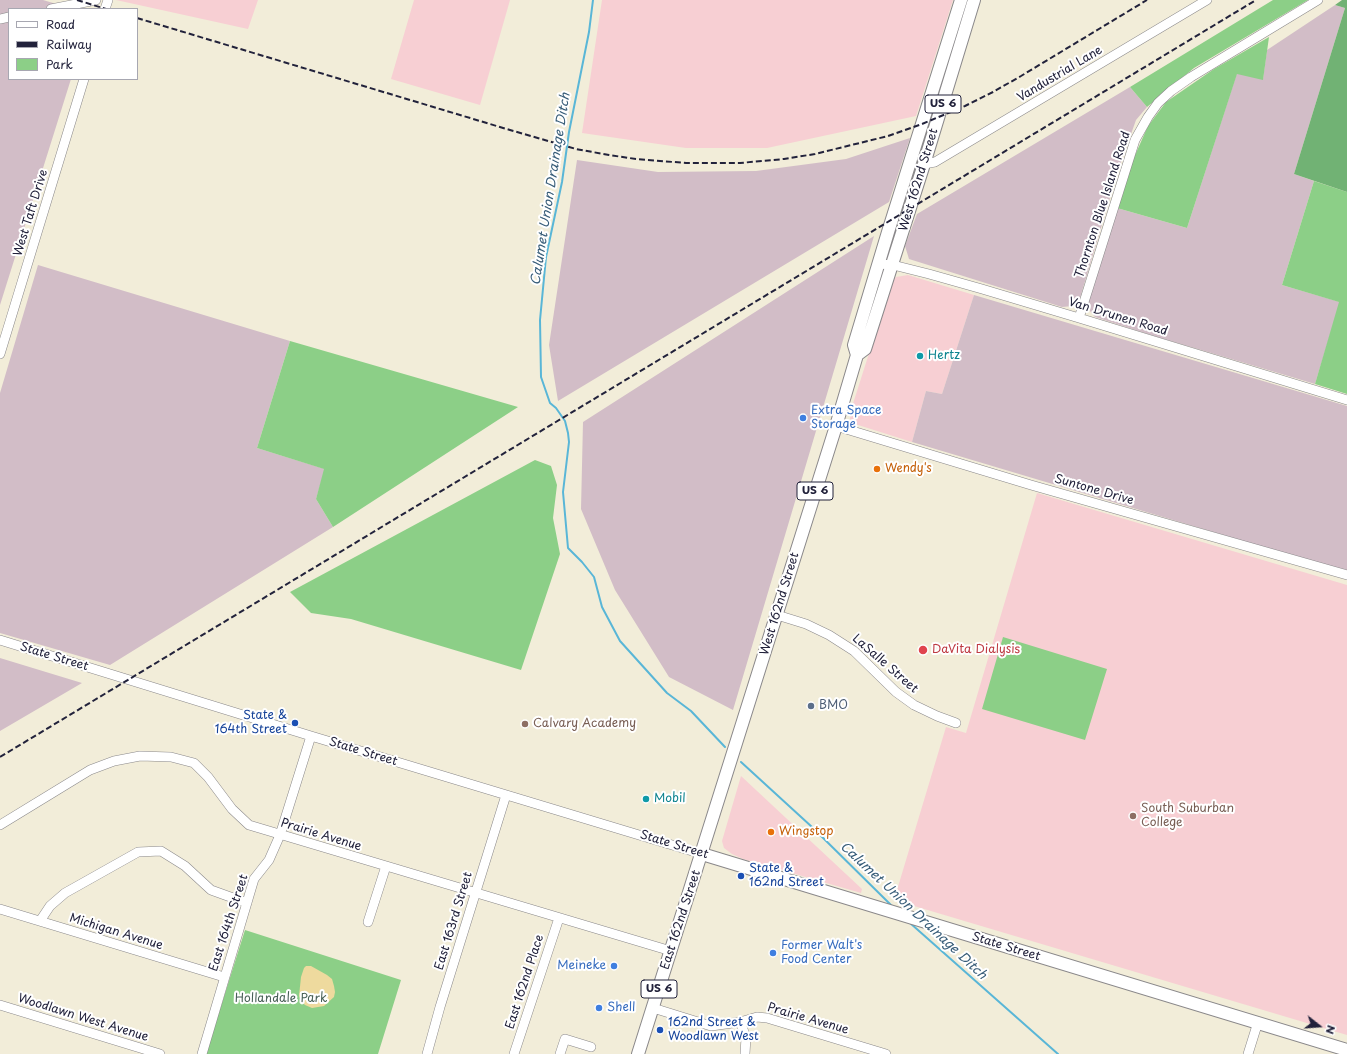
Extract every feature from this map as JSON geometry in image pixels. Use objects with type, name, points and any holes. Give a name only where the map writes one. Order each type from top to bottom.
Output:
[{"type":"main road","name":"West 162nd Street","points":[[702,854],[836,426],[857,355],[854,345],[961,0]]},
{"type":"main road","name":"West 162nd Street","points":[[857,355],[865,349],[893,265],[974,0]]},
{"type":"main road","points":[[910,161],[924,164]]},
{"type":"main road","name":"State Street","points":[[702,854],[1347,1050]]},
{"type":"main road","name":"East 162nd Street","points":[[638,1054],[702,854]]},
{"type":"street","points":[[56,8],[96,0]]},
{"type":"street","name":"Vandustrial Lane","points":[[924,164],[935,162],[1207,0]]},
{"type":"street","name":"Thornton Blue Island Road","points":[[1079,318],[1135,140],[1158,103],[1171,91],[1191,77],[1318,0]]},
{"type":"street","name":"West Taft Drive","points":[[0,354],[84,80]]},
{"type":"street","name":"Van Drunen Road","points":[[879,264],[893,265],[929,274],[1347,400]]},
{"type":"street","name":"Suntone Drive","points":[[836,426],[1031,485],[1347,575]]},
{"type":"street","name":"LaSalle Street","points":[[776,615],[806,624],[829,635],[854,651],[896,692],[914,705],[956,723]]},
{"type":"street","name":"State Street","points":[[0,640],[702,854]]},
{"type":"street","name":"East 164th Street","points":[[202,1054],[254,879],[269,860],[280,835],[311,736]]},
{"type":"street","name":"Prairie Avenue","points":[[0,825],[90,770],[114,761],[140,756],[171,757],[194,763],[208,777],[232,809],[249,825],[671,952]]},
{"type":"street","name":"East 163rd Street","points":[[427,1054],[440,1007],[506,795]]},
{"type":"street","points":[[40,921],[50,906],[65,893],[138,852],[161,851],[185,866],[211,890],[247,903]]},
{"type":"street","points":[[368,922],[386,866]]},
{"type":"street","name":"Michigan Avenue","points":[[0,909],[224,977]]},
{"type":"street","name":"East 162nd Place","points":[[514,1054],[559,918]]},
{"type":"street","name":"Woodlawn West Avenue","points":[[0,1005],[160,1054]]},
{"type":"street","name":"Prairie Avenue","points":[[653,1008],[711,1026],[757,1018],[773,1019],[886,1054]]},
{"type":"street","points":[[740,1022],[746,1038],[745,1054]]},
{"type":"street","points":[[1248,1054],[1258,1022]]},
{"type":"street","points":[[560,1054],[565,1039],[591,1047]]},
{"type":"shaded area","points":[[0,0],[43,0],[70,8],[8,8],[8,80],[71,80],[0,305]]},
{"type":"shaded area","points":[[116,0],[258,0],[248,29]]},
{"type":"shaded area","points":[[414,0],[510,0],[480,105],[391,79]]},
{"type":"shaded area","points":[[602,0],[953,0],[916,116],[767,148],[686,148],[582,133]]},
{"type":"shaded area","points":[[1335,5],[1345,8],[1294,174],[1314,181],[1282,285],[1340,302],[1315,384],[1095,317],[1090,311],[1088,304],[1117,208],[1187,228],[1237,73],[1263,79],[1267,50]]},
{"type":"shaded area","points":[[1130,87],[1147,107],[1136,120],[1118,171],[1080,298],[1073,306],[1062,307],[909,259],[905,246],[917,214]]},
{"type":"shaded area","points":[[910,138],[889,202],[558,401],[549,345],[577,160],[658,172],[756,171],[846,159]]},
{"type":"shaded area","points":[[874,236],[733,710],[669,677],[615,590],[581,509],[583,422]]},
{"type":"shaded area","points":[[38,265],[290,341],[257,448],[325,469],[316,499],[333,527],[110,665],[0,633],[0,393]]},
{"type":"shaded area","points":[[908,275],[974,295],[942,394],[926,391],[912,442],[855,424],[850,419],[851,410],[891,284],[896,277]]},
{"type":"shaded area","points":[[974,295],[1347,406],[1347,572],[912,442],[926,391],[942,394]]},
{"type":"shaded area","name":"South Suburban College","points":[[1037,493],[1347,585],[1347,1035],[894,900],[946,727],[966,733]]},
{"type":"shaded area","points":[[0,658],[82,683],[0,731]]},
{"type":"shaded area","points":[[741,776],[862,889],[861,893],[743,859],[724,848],[722,841]]},
{"type":"green space","points":[[1273,0],[1308,0],[1194,68],[1147,107],[1130,87]]},
{"type":"green space","points":[[1342,0],[1347,0],[1347,192],[1294,174],[1345,8],[1335,5]]},
{"type":"green space","points":[[1269,37],[1263,80],[1237,74],[1187,228],[1117,208],[1132,162],[1148,126],[1166,102],[1214,69]]},
{"type":"green space","points":[[1314,181],[1347,192],[1347,394],[1315,384],[1339,302],[1282,285]]},
{"type":"green space","points":[[290,341],[518,407],[333,527],[316,499],[324,469],[257,448]]},
{"type":"green space","points":[[535,460],[551,466],[557,485],[553,518],[560,554],[521,670],[351,619],[311,613],[290,592]]},
{"type":"green space","points":[[1003,637],[1107,669],[1085,740],[982,709]]},
{"type":"green space","name":"Hollandale Park","points":[[245,930],[401,980],[378,1054],[206,1054]]},
{"type":"sand","points":[[306,966],[311,966],[332,979],[335,992],[334,997],[324,1006],[312,1008],[305,1005],[299,996],[301,977]]},
{"type":"waterway","name":"Calumet Union Drainage Ditch","points":[[593,0],[589,32],[569,132],[562,182],[546,257],[540,320],[541,377],[550,403],[556,408],[565,421],[568,433],[569,442],[563,492],[568,548],[594,577],[602,607],[620,641],[667,693],[691,711],[725,747]]},
{"type":"waterway","name":"Calumet Union Drainage Ditch","points":[[741,762],[812,827],[892,906]]},
{"type":"waterway","name":"Calumet Union Drainage Ditch","points":[[910,923],[1058,1054]]},
{"type":"railway","points":[[77,0],[103,8]]},
{"type":"railway","points":[[138,18],[576,149],[636,159],[686,163],[740,163],[784,159],[815,154],[888,136],[922,124],[965,106],[993,92],[1147,0]]},
{"type":"railway","points":[[0,757],[1256,0]]},
{"type":"place","name":"Hertz","points":[[920,356]]},
{"type":"place","name":"Extra Space Storage","points":[[803,418]]},
{"type":"place","name":"Wendy's","points":[[877,469]]},
{"type":"place","name":"DaVita Dialysis","points":[[923,650]]},
{"type":"place","name":"BMO","points":[[811,706]]},
{"type":"place","name":"State & 164th Street","points":[[295,723]]},
{"type":"place","name":"Calvary Academy","points":[[525,724]]},
{"type":"place","name":"Mobil","points":[[646,799]]},
{"type":"place","name":"South Suburban College","points":[[1133,816]]},
{"type":"place","name":"Wingstop","points":[[771,832]]},
{"type":"place","name":"State & 162nd Street","points":[[741,876]]},
{"type":"place","name":"Former Walt's Food Center","points":[[773,953]]},
{"type":"place","name":"Meineke","points":[[614,966]]},
{"type":"place","name":"Shell","points":[[599,1008]]},
{"type":"place","name":"162nd Street & Woodlawn West","points":[[660,1030]]}]
